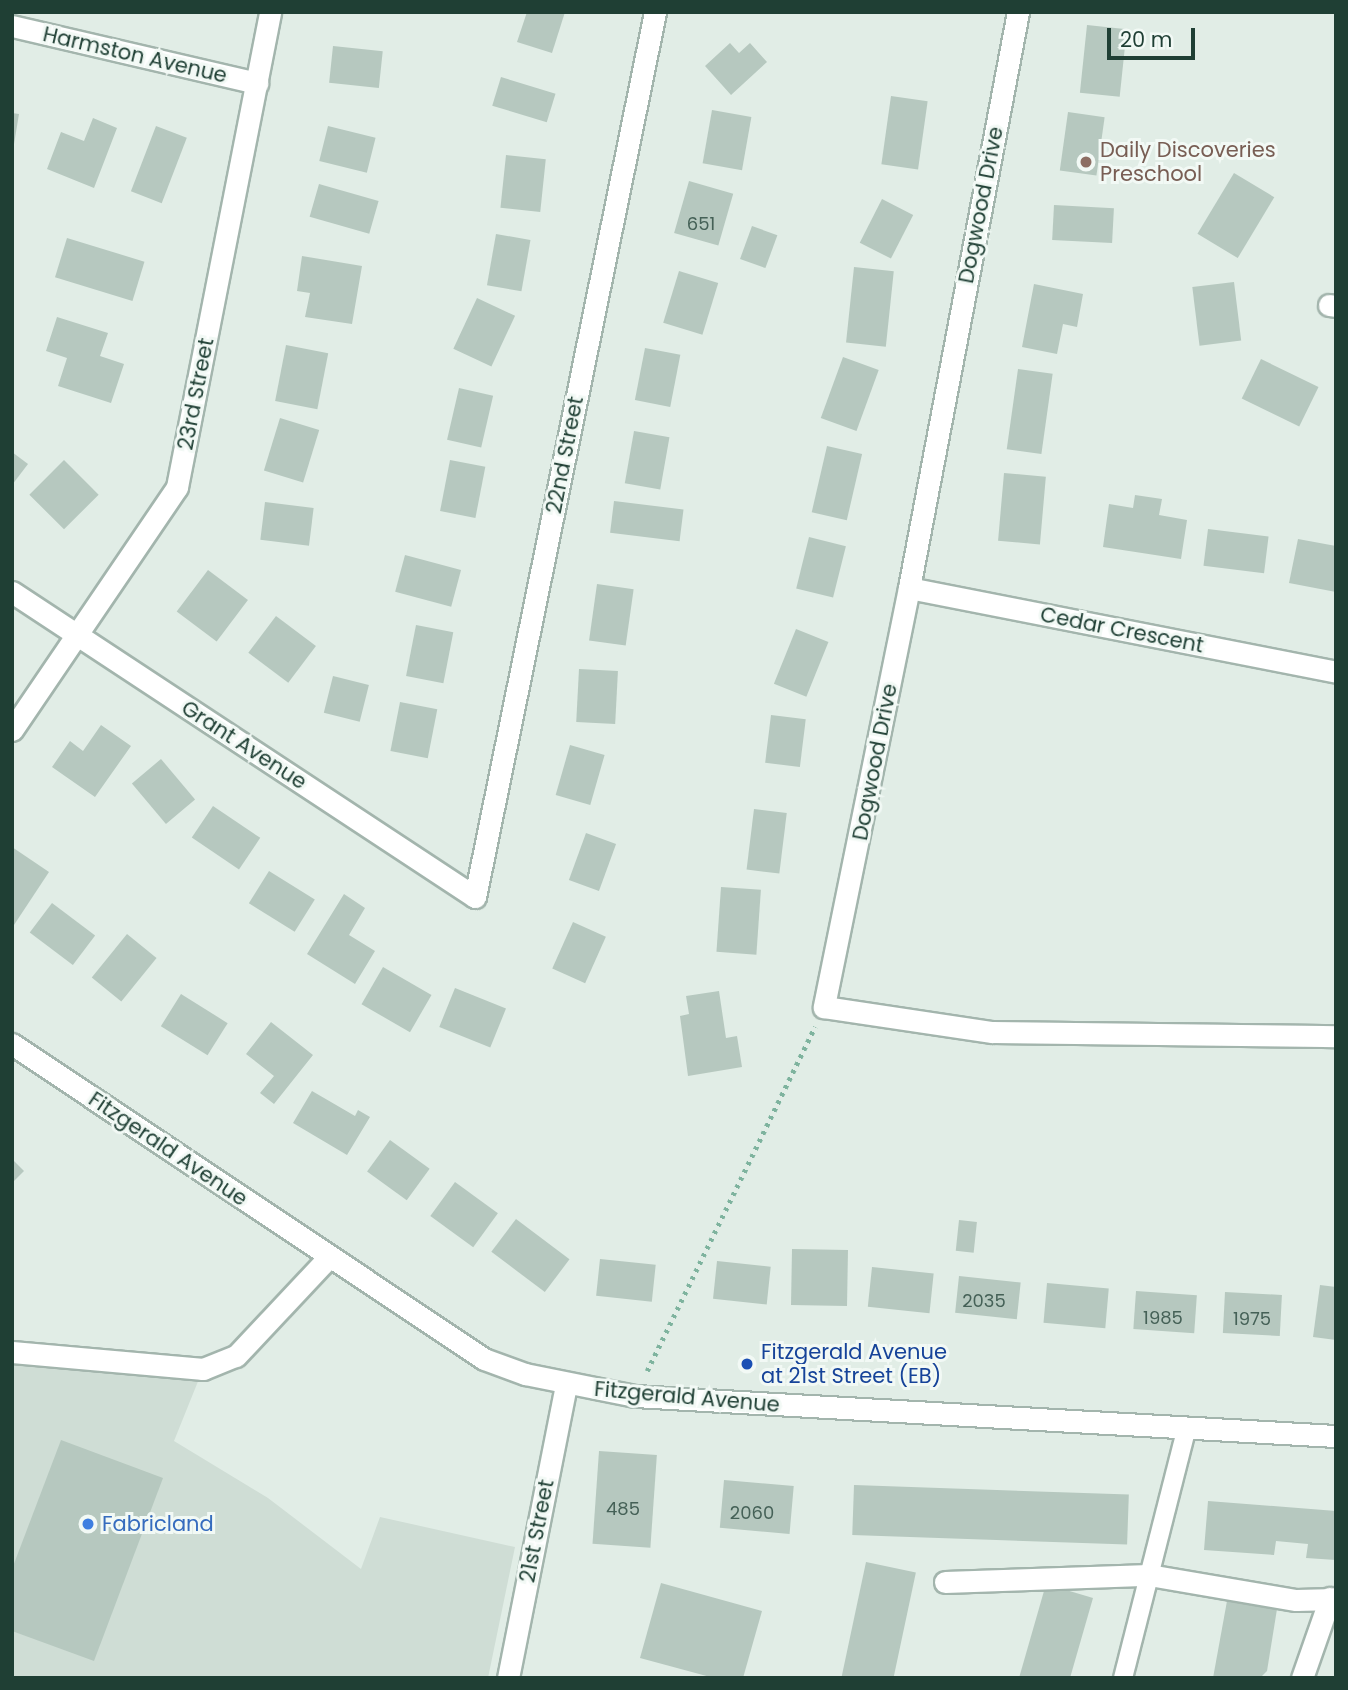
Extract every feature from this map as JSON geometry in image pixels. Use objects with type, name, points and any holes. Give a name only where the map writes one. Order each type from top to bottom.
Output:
[{"type":"street","name":"23rd Street","points":[[12,730],[177,487],[271,12]]},
{"type":"street","name":"22nd Street","points":[[475,897],[655,12]]},
{"type":"street","name":"Dogwood Drive","points":[[824,1007],[909,588],[1018,12]]},
{"type":"street","name":"Harmston Avenue","points":[[12,26],[257,83]]},
{"type":"street","name":"Cedar Crescent","points":[[909,588],[1336,672]]},
{"type":"street","name":"Grant Avenue","points":[[12,592],[475,897]]},
{"type":"street","points":[[824,1007],[992,1032],[1336,1036]]},
{"type":"street","name":"Fitzgerald Avenue","points":[[12,1044],[328,1258],[484,1359],[566,1384],[635,1396],[1336,1436]]},
{"type":"street","points":[[12,1353],[203,1369],[236,1356],[328,1258]]},
{"type":"street","name":"21st Street","points":[[508,1678],[566,1384]]},
{"type":"street","points":[[945,1581],[1149,1575],[1296,1600],[1333,1599],[1302,1678]]},
{"type":"lane","points":[[1123,1678],[1187,1427]]},
{"type":"path","points":[[635,1396],[824,1007]]},
{"type":"shaded area","points":[[12,1353],[203,1369],[174,1441],[268,1498],[361,1569],[380,1517],[515,1547],[488,1678],[12,1678]]},
{"type":"building","points":[[527,12],[565,12],[552,53],[517,42]]},
{"type":"building","points":[[1087,25],[1127,29],[1120,97],[1080,93]]},
{"type":"building","points":[[730,43],[739,53],[750,43],[767,62],[731,95],[705,66]]},
{"type":"building","points":[[333,46],[383,51],[379,88],[329,83]]},
{"type":"building","points":[[501,77],[556,94],[547,122],[492,106]]},
{"type":"building","points":[[891,96],[928,101],[918,169],[881,164]]},
{"type":"building","points":[[712,110],[751,117],[742,170],[703,163]]},
{"type":"building","points":[[1068,112],[1105,117],[1096,176],[1060,170]]},
{"type":"building","points":[[12,113],[19,114],[14,144],[12,144]]},
{"type":"building","points":[[93,118],[117,128],[94,188],[47,169],[61,132],[84,141]]},
{"type":"building","points":[[156,126],[187,138],[162,203],[131,191]]},
{"type":"building","points":[[328,126],[376,138],[367,173],[319,161]]},
{"type":"building","points":[[506,155],[546,159],[540,212],[500,208]]},
{"type":"building","points":[[1234,173],[1274,197],[1238,258],[1197,234]]},
{"type":"building","points":[[689,181],[733,194],[718,246],[674,233]]},
{"type":"building","points":[[319,184],[379,201],[369,234],[310,217]]},
{"type":"building","points":[[882,199],[913,215],[891,259],[860,243]]},
{"type":"building","points":[[1054,205],[1114,208],[1112,243],[1052,240]]},
{"type":"building","points":[[752,226],[777,235],[765,268],[740,259]]},
{"type":"building","points":[[496,234],[530,240],[521,291],[487,285]]},
{"type":"building","points":[[67,238],[144,262],[132,301],[55,277]]},
{"type":"building","points":[[302,256],[362,266],[352,324],[305,317],[310,293],[297,291]]},
{"type":"building","points":[[854,267],[894,271],[886,347],[846,343]]},
{"type":"building","points":[[679,271],[718,283],[702,335],[663,323]]},
{"type":"building","points":[[1234,282],[1241,341],[1200,346],[1192,287]]},
{"type":"building","points":[[1034,284],[1083,294],[1077,327],[1063,324],[1057,354],[1022,347]]},
{"type":"building","points":[[477,298],[515,316],[491,367],[453,349]]},
{"type":"building","points":[[57,317],[108,333],[100,356],[124,364],[111,403],[58,386],[67,358],[46,351]]},
{"type":"building","points":[[286,345],[328,353],[317,409],[275,401]]},
{"type":"building","points":[[645,348],[680,355],[670,407],[635,400]]},
{"type":"building","points":[[843,357],[879,370],[856,431],[821,418]]},
{"type":"building","points":[[1261,359],[1319,387],[1299,427],[1242,399]]},
{"type":"building","points":[[1018,369],[1053,374],[1041,454],[1007,449]]},
{"type":"building","points":[[459,388],[493,396],[481,448],[447,440]]},
{"type":"building","points":[[280,418],[319,430],[303,483],[264,471]]},
{"type":"building","points":[[634,431],[669,437],[660,489],[625,483]]},
{"type":"building","points":[[827,446],[862,454],[847,520],[812,512]]},
{"type":"building","points":[[12,452],[28,464],[12,485]]},
{"type":"building","points":[[64,460],[99,495],[64,529],[29,495]]},
{"type":"building","points":[[450,460],[485,467],[475,518],[440,511]]},
{"type":"building","points":[[1004,473],[1046,477],[1040,544],[998,541]]},
{"type":"building","points":[[1135,495],[1162,499],[1159,515],[1187,520],[1181,559],[1103,547],[1109,504],[1133,508]]},
{"type":"building","points":[[614,501],[683,510],[680,541],[610,533]]},
{"type":"building","points":[[265,502],[314,508],[309,546],[260,540]]},
{"type":"building","points":[[1208,529],[1269,536],[1264,573],[1203,566]]},
{"type":"building","points":[[809,537],[846,546],[833,598],[796,588]]},
{"type":"building","points":[[1298,539],[1336,546],[1336,592],[1289,583]]},
{"type":"building","points":[[405,555],[461,570],[451,607],[395,592]]},
{"type":"building","points":[[208,570],[248,600],[217,642],[177,612]]},
{"type":"building","points":[[597,584],[634,589],[626,646],[589,640]]},
{"type":"building","points":[[276,616],[316,646],[288,683],[248,653]]},
{"type":"building","points":[[416,625],[453,632],[443,683],[406,676]]},
{"type":"building","points":[[796,629],[828,642],[806,697],[774,684]]},
{"type":"building","points":[[579,669],[618,671],[615,724],[576,722]]},
{"type":"building","points":[[333,676],[369,685],[360,722],[324,713]]},
{"type":"building","points":[[400,702],[437,709],[428,758],[390,751]]},
{"type":"building","points":[[771,715],[806,719],[800,767],[765,763]]},
{"type":"building","points":[[101,725],[131,746],[95,797],[52,767],[70,741],[83,751]]},
{"type":"building","points":[[570,745],[605,755],[590,805],[556,795]]},
{"type":"building","points":[[161,759],[195,800],[166,824],[132,783]]},
{"type":"building","points":[[213,806],[260,838],[239,869],[192,838]]},
{"type":"building","points":[[754,809],[787,813],[779,874],[747,870]]},
{"type":"building","points":[[586,833],[616,844],[599,891],[569,880]]},
{"type":"building","points":[[12,847],[49,872],[12,928]]},
{"type":"building","points":[[269,871],[315,900],[295,932],[249,903]]},
{"type":"building","points":[[721,887],[761,890],[756,955],[716,952]]},
{"type":"building","points":[[344,894],[365,908],[349,935],[375,951],[355,984],[307,954]]},
{"type":"building","points":[[52,903],[95,935],[73,965],[30,933]]},
{"type":"building","points":[[573,922],[606,937],[585,983],[552,969]]},
{"type":"building","points":[[127,934],[157,958],[121,1001],[92,978]]},
{"type":"building","points":[[383,967],[431,995],[410,1032],[361,1004]]},
{"type":"building","points":[[455,988],[506,1009],[490,1048],[439,1027]]},
{"type":"building","points":[[719,991],[726,1038],[737,1036],[742,1067],[688,1076],[680,1016],[689,1014],[686,996]]},
{"type":"building","points":[[181,994],[228,1023],[208,1055],[161,1026]]},
{"type":"building","points":[[271,1022],[313,1055],[274,1104],[260,1093],[274,1076],[246,1054]]},
{"type":"building","points":[[312,1091],[355,1116],[358,1110],[370,1117],[347,1155],[293,1123]]},
{"type":"building","points":[[390,1140],[430,1169],[407,1200],[367,1172]]},
{"type":"building","points":[[12,1159],[24,1171],[12,1183]]},
{"type":"building","points":[[455,1182],[498,1213],[473,1247],[430,1216]]},
{"type":"building","points":[[516,1219],[570,1259],[545,1292],[491,1252]]},
{"type":"building","points":[[959,1220],[977,1222],[974,1253],[956,1251]]},
{"type":"building","points":[[792,1249],[848,1250],[847,1306],[791,1305]]},
{"type":"building","points":[[600,1259],[656,1265],[652,1302],[596,1296]]},
{"type":"building","points":[[717,1261],[771,1267],[767,1304],[713,1299]]},
{"type":"building","points":[[872,1267],[934,1273],[929,1313],[868,1307]]},
{"type":"building","points":[[959,1276],[1021,1282],[1017,1319],[955,1313]]},
{"type":"building","points":[[1047,1283],[1109,1288],[1105,1328],[1044,1323]]},
{"type":"building","points":[[1320,1285],[1336,1287],[1336,1340],[1313,1337]]},
{"type":"building","points":[[1136,1291],[1197,1295],[1194,1333],[1133,1329]]},
{"type":"building","points":[[1225,1292],[1282,1295],[1280,1336],[1223,1333]]},
{"type":"building","name":"Fabricland","points":[[61,1440],[163,1478],[94,1661],[12,1631],[12,1569]]},
{"type":"building","points":[[599,1451],[657,1455],[650,1548],[593,1544]]},
{"type":"building","points":[[724,1480],[794,1486],[790,1534],[720,1528]]},
{"type":"building","points":[[854,1485],[1129,1495],[1127,1545],[852,1535]]},
{"type":"building","points":[[1208,1501],[1336,1511],[1336,1560],[1306,1558],[1308,1544],[1276,1541],[1274,1555],[1204,1550]]},
{"type":"building","points":[[866,1562],[916,1573],[893,1678],[841,1678]]},
{"type":"building","points":[[661,1583],[762,1611],[743,1678],[714,1678],[640,1658]]},
{"type":"building","points":[[1046,1584],[1093,1598],[1070,1678],[1019,1678]]},
{"type":"building","points":[[1227,1601],[1277,1609],[1267,1671],[1260,1678],[1213,1678]]},
{"type":"place","name":"Daily Discoveries Preschool","points":[[1086,162]]},
{"type":"place","name":"Fitzgerald Avenue at 21st Street (EB)","points":[[747,1364]]},
{"type":"place","name":"Fabricland","points":[[88,1524]]}]
